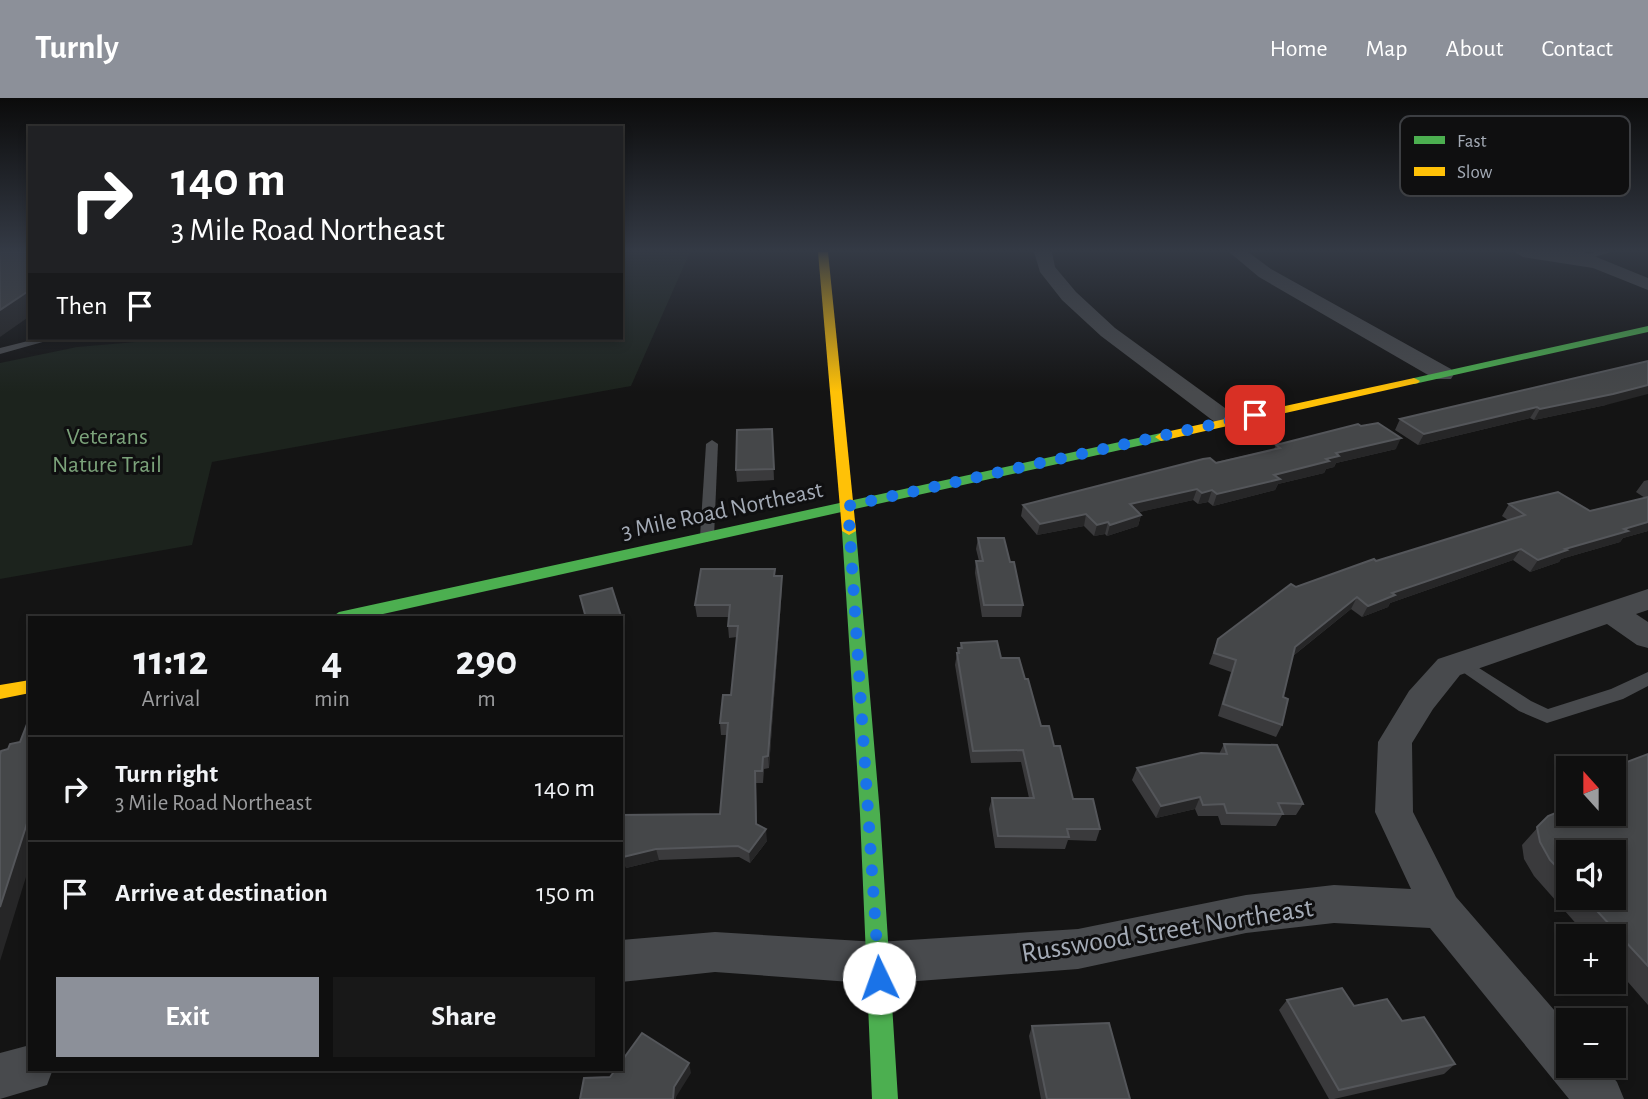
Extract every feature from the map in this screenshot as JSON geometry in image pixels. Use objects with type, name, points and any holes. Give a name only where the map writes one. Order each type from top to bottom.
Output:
[{"type":"main road","points":[[828,299],[848,506],[885,1099]]},
{"type":"main road","name":"3 Mile Road Northeast","points":[[348,616],[1648,329]]},
{"type":"main road","points":[[0,692],[28,686]]},
{"type":"street","points":[[1072,299],[1108,331],[1228,421]]},
{"type":"street","points":[[1310,299],[1443,374]]},
{"type":"street","points":[[1556,1047],[1441,910],[1394,812],[1395,742],[1421,700],[1449,667],[1648,599]]},
{"type":"street","points":[[1610,611],[1648,637]]},
{"type":"street","name":"Russwood Street Northeast","points":[[623,961],[715,952],[878,963],[1078,949],[1246,914],[1334,904],[1441,910]]},
{"type":"street","points":[[0,1077],[28,1069]]},
{"type":"street","points":[[1582,1078],[1600,1099]]},
{"type":"lane","points":[[0,351],[44,340]]},
{"type":"lane","points":[[707,537],[712,444]]},
{"type":"lane","points":[[1460,662],[1525,706],[1547,716],[1616,694],[1648,678]]},
{"type":"green space","name":"Veterans Nature Trail","points":[[623,299],[669,299],[631,386],[212,462],[192,545],[0,579],[0,363],[77,347],[159,340],[623,340]]},
{"type":"building","points":[[0,299],[17,299],[0,310]]},
{"type":"building","points":[[1648,361],[1648,385],[1613,394],[1540,409],[1537,407],[1424,434],[1400,419]]},
{"type":"building","points":[[1378,423],[1401,438],[1336,453],[1339,456],[1326,459],[1329,461],[1274,475],[1280,479],[1217,494],[1212,490],[1202,493],[1197,489],[1130,504],[1141,515],[1110,525],[1108,522],[1097,525],[1086,514],[1040,524],[1023,505],[1203,459],[1210,458],[1216,463],[1280,448],[1276,445],[1358,424],[1361,426]]},
{"type":"building","points":[[772,429],[774,469],[736,470],[737,430]]},
{"type":"building","points":[[1558,492],[1590,511],[1648,497],[1648,522],[1538,560],[1521,549],[1392,593],[1395,595],[1368,606],[1357,597],[1295,647],[1283,697],[1288,699],[1282,725],[1223,704],[1236,660],[1214,653],[1218,639],[1291,584],[1296,587],[1374,559],[1376,561],[1525,515],[1509,504]]},
{"type":"building","points":[[978,538],[1004,538],[1010,562],[1014,562],[1023,605],[984,605],[976,561],[983,561]]},
{"type":"building","points":[[701,569],[775,569],[774,576],[782,576],[768,756],[763,757],[762,771],[755,771],[756,824],[766,829],[749,852],[738,846],[656,849],[623,857],[623,815],[720,814],[728,723],[720,723],[723,695],[731,695],[738,626],[728,626],[730,605],[695,605]]},
{"type":"building","points":[[612,588],[621,616],[585,616],[580,596]]},
{"type":"building","points":[[997,641],[1001,658],[1019,658],[1041,726],[1049,726],[1054,746],[1060,746],[1073,799],[1093,799],[1100,829],[1067,829],[1069,837],[998,836],[992,798],[1034,798],[1023,750],[973,751],[957,653],[958,648],[962,648],[961,643]]},
{"type":"building","points":[[28,722],[28,820],[0,907],[0,755],[10,744],[20,742]]},
{"type":"building","points":[[1224,744],[1277,745],[1303,804],[1278,803],[1283,814],[1227,813],[1224,804],[1203,805],[1200,797],[1161,806],[1137,768],[1201,753],[1227,754]]},
{"type":"building","points":[[1648,754],[1648,966],[1626,942],[1626,924],[1609,924],[1596,910],[1626,910],[1626,840],[1556,840],[1556,866],[1540,842],[1537,827],[1548,816],[1556,813],[1556,826],[1626,826],[1626,762]]},
{"type":"building","points":[[1342,988],[1354,1006],[1387,999],[1402,1021],[1424,1017],[1455,1064],[1339,1090],[1287,1000]]},
{"type":"building","points":[[1109,1023],[1130,1099],[1047,1099],[1032,1026]]},
{"type":"building","points":[[642,1033],[689,1063],[674,1087],[673,1099],[580,1099],[584,1078],[610,1077],[614,1071],[623,1071],[623,1059]]},
{"type":"traffic: fast","points":[[1414,381],[1648,329]]},
{"type":"traffic: fast","points":[[348,616],[1161,437]]},
{"type":"traffic: fast","points":[[849,531],[870,814],[885,1099]]},
{"type":"traffic: slow","points":[[827,299],[849,531]]},
{"type":"traffic: slow","points":[[1161,437],[1414,381]]},
{"type":"traffic: slow","points":[[0,692],[28,686]]},
{"type":"route","points":[[879,978],[848,506],[1255,415]]}]
